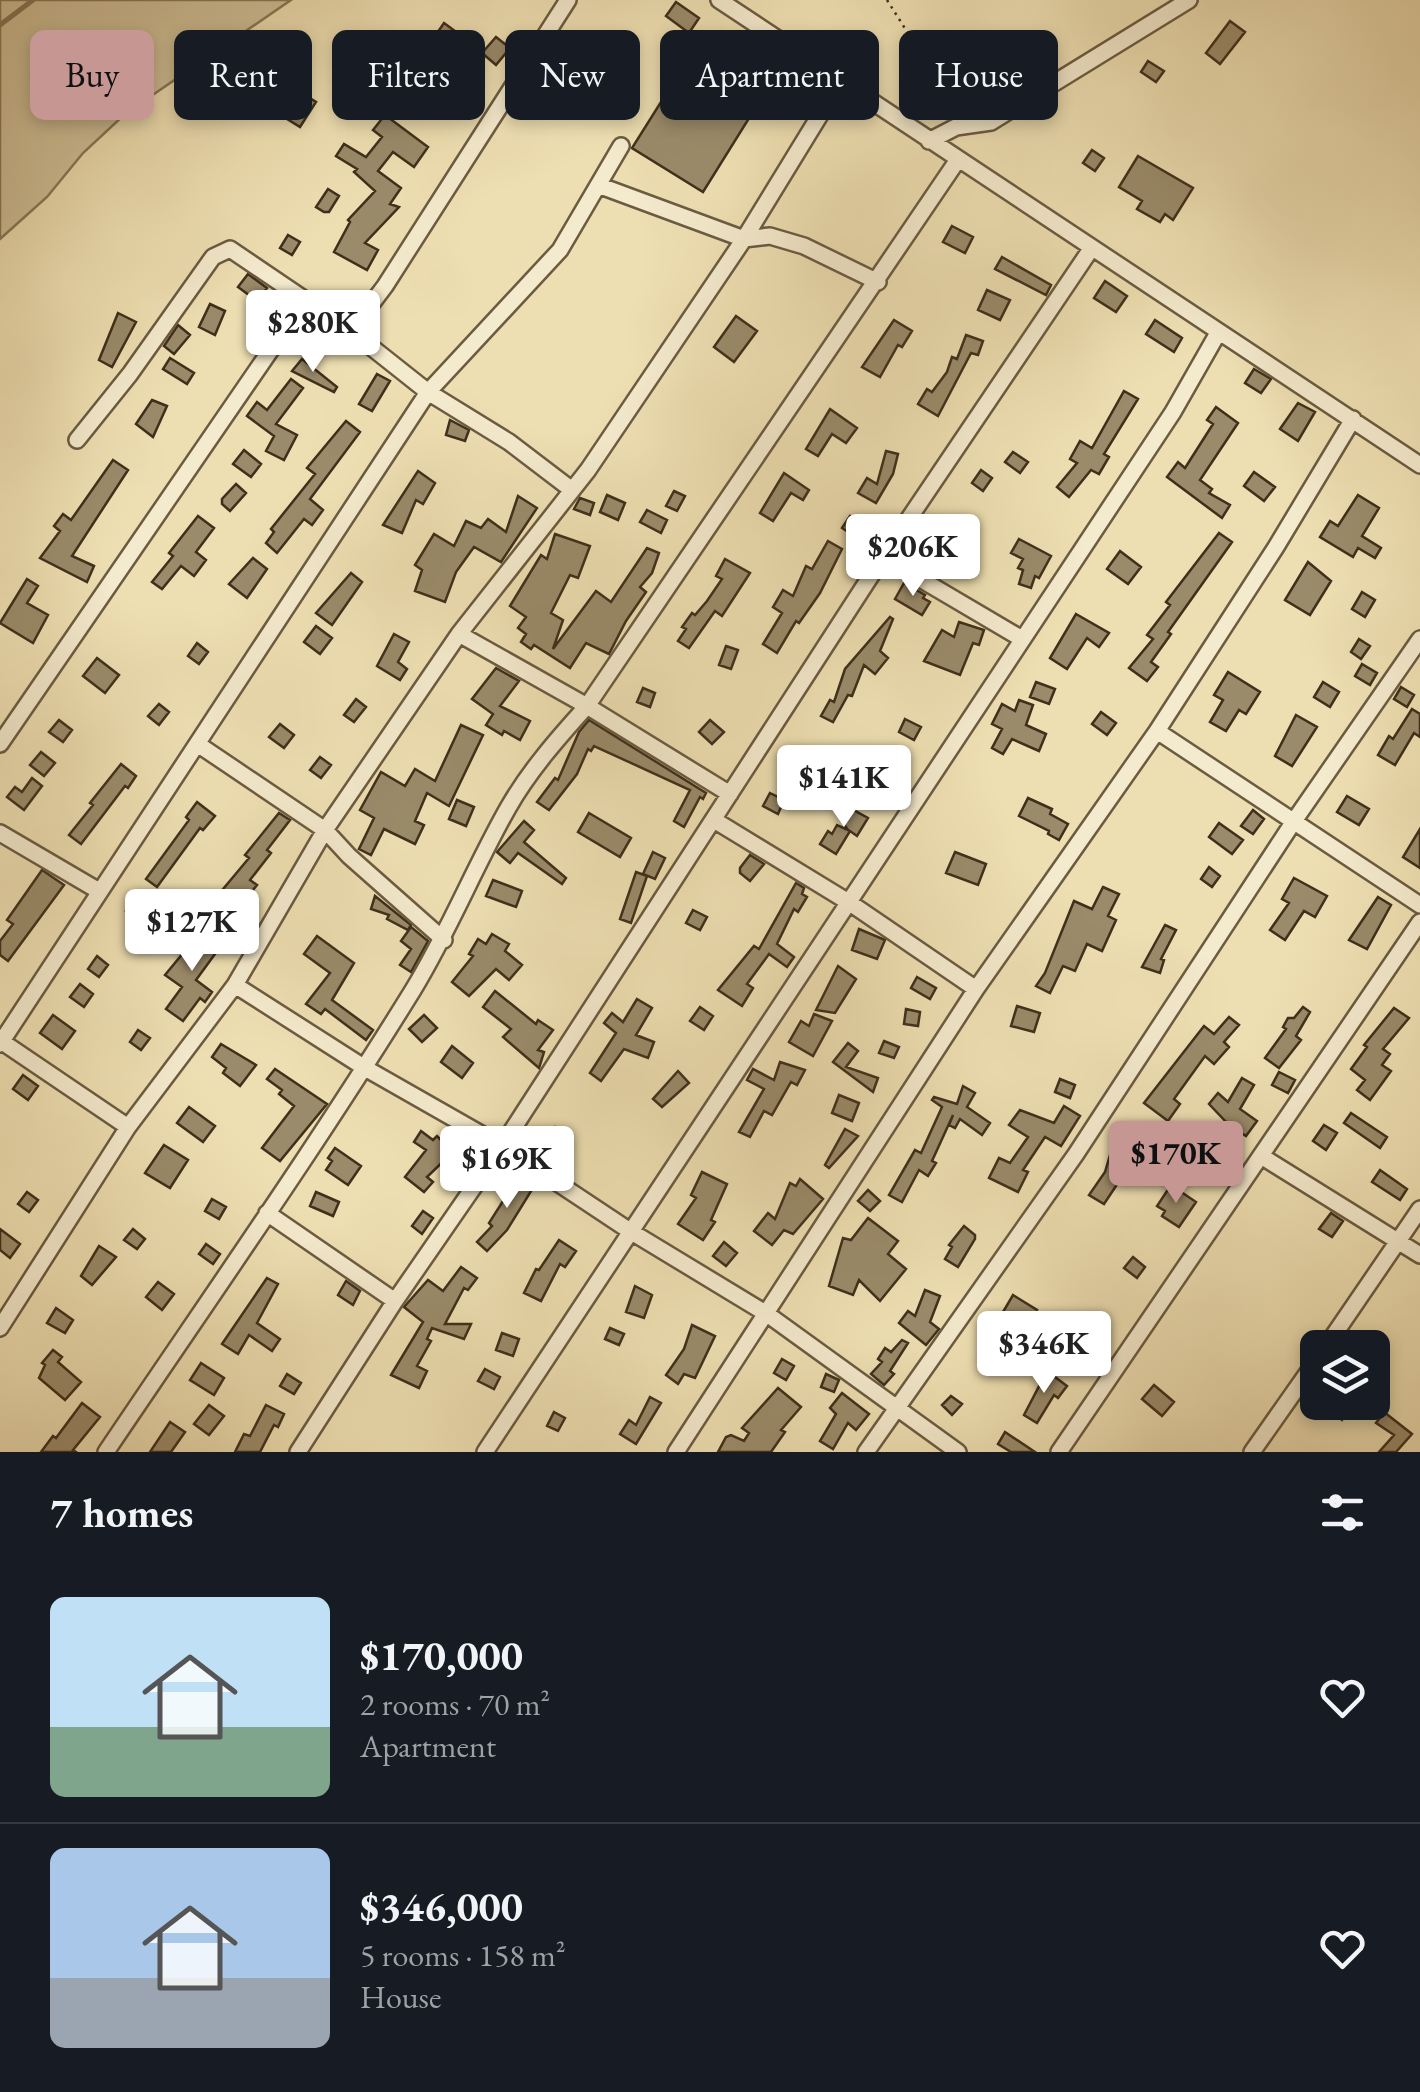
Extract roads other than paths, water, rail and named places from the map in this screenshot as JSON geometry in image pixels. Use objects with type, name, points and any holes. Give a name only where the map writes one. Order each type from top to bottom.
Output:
[{"type":"street","points":[[351,331],[385,286],[568,0]]},
{"type":"street","points":[[719,0],[765,30]]},
{"type":"street","points":[[930,141],[947,130],[991,122],[1189,0]]},
{"type":"street","points":[[879,106],[1420,465]]},
{"type":"street","points":[[0,1328],[128,1127],[235,986],[325,830],[459,634],[572,490],[744,239],[817,120]]},
{"type":"street","points":[[128,1127],[1,1042],[428,392],[560,250],[621,146]]},
{"type":"street","points":[[106,1452],[365,1068],[444,940],[510,804],[550,747],[587,706],[958,161]]},
{"type":"street","points":[[598,185],[744,239],[770,236],[804,246],[878,282]]},
{"type":"street","points":[[298,1452],[395,1301],[502,1146],[884,556],[1091,249]]},
{"type":"street","points":[[77,440],[222,250],[236,250],[351,331],[428,392],[509,442],[572,490]]},
{"type":"street","points":[[0,744],[305,300]]},
{"type":"street","points":[[485,1452],[1173,412],[1218,334]]},
{"type":"street","points":[[676,1452],[976,990],[1157,731],[1354,418]]},
{"type":"street","points":[[884,556],[1022,640]]},
{"type":"street","points":[[459,634],[587,706],[730,794]]},
{"type":"street","points":[[866,1452],[1076,1154],[1294,821],[1420,639]]},
{"type":"street","points":[[1157,731],[1420,905]]},
{"type":"street","points":[[199,745],[325,830],[348,856],[444,940]]},
{"type":"street","points":[[714,820],[850,903],[976,990]]},
{"type":"street","points":[[0,834],[99,890]]},
{"type":"street","points":[[1059,1452],[1420,922]]},
{"type":"street","points":[[235,986],[365,1068],[502,1146],[630,1231],[767,1314],[958,1452]]},
{"type":"street","points":[[1261,1156],[1420,1255]]},
{"type":"street","points":[[1336,1330],[1420,1209]]},
{"type":"street","points":[[266,1213],[395,1301]]},
{"type":"street","points":[[1252,1452],[1300,1384]]},
{"type":"waterway","points":[[0,25],[33,0]]}]
